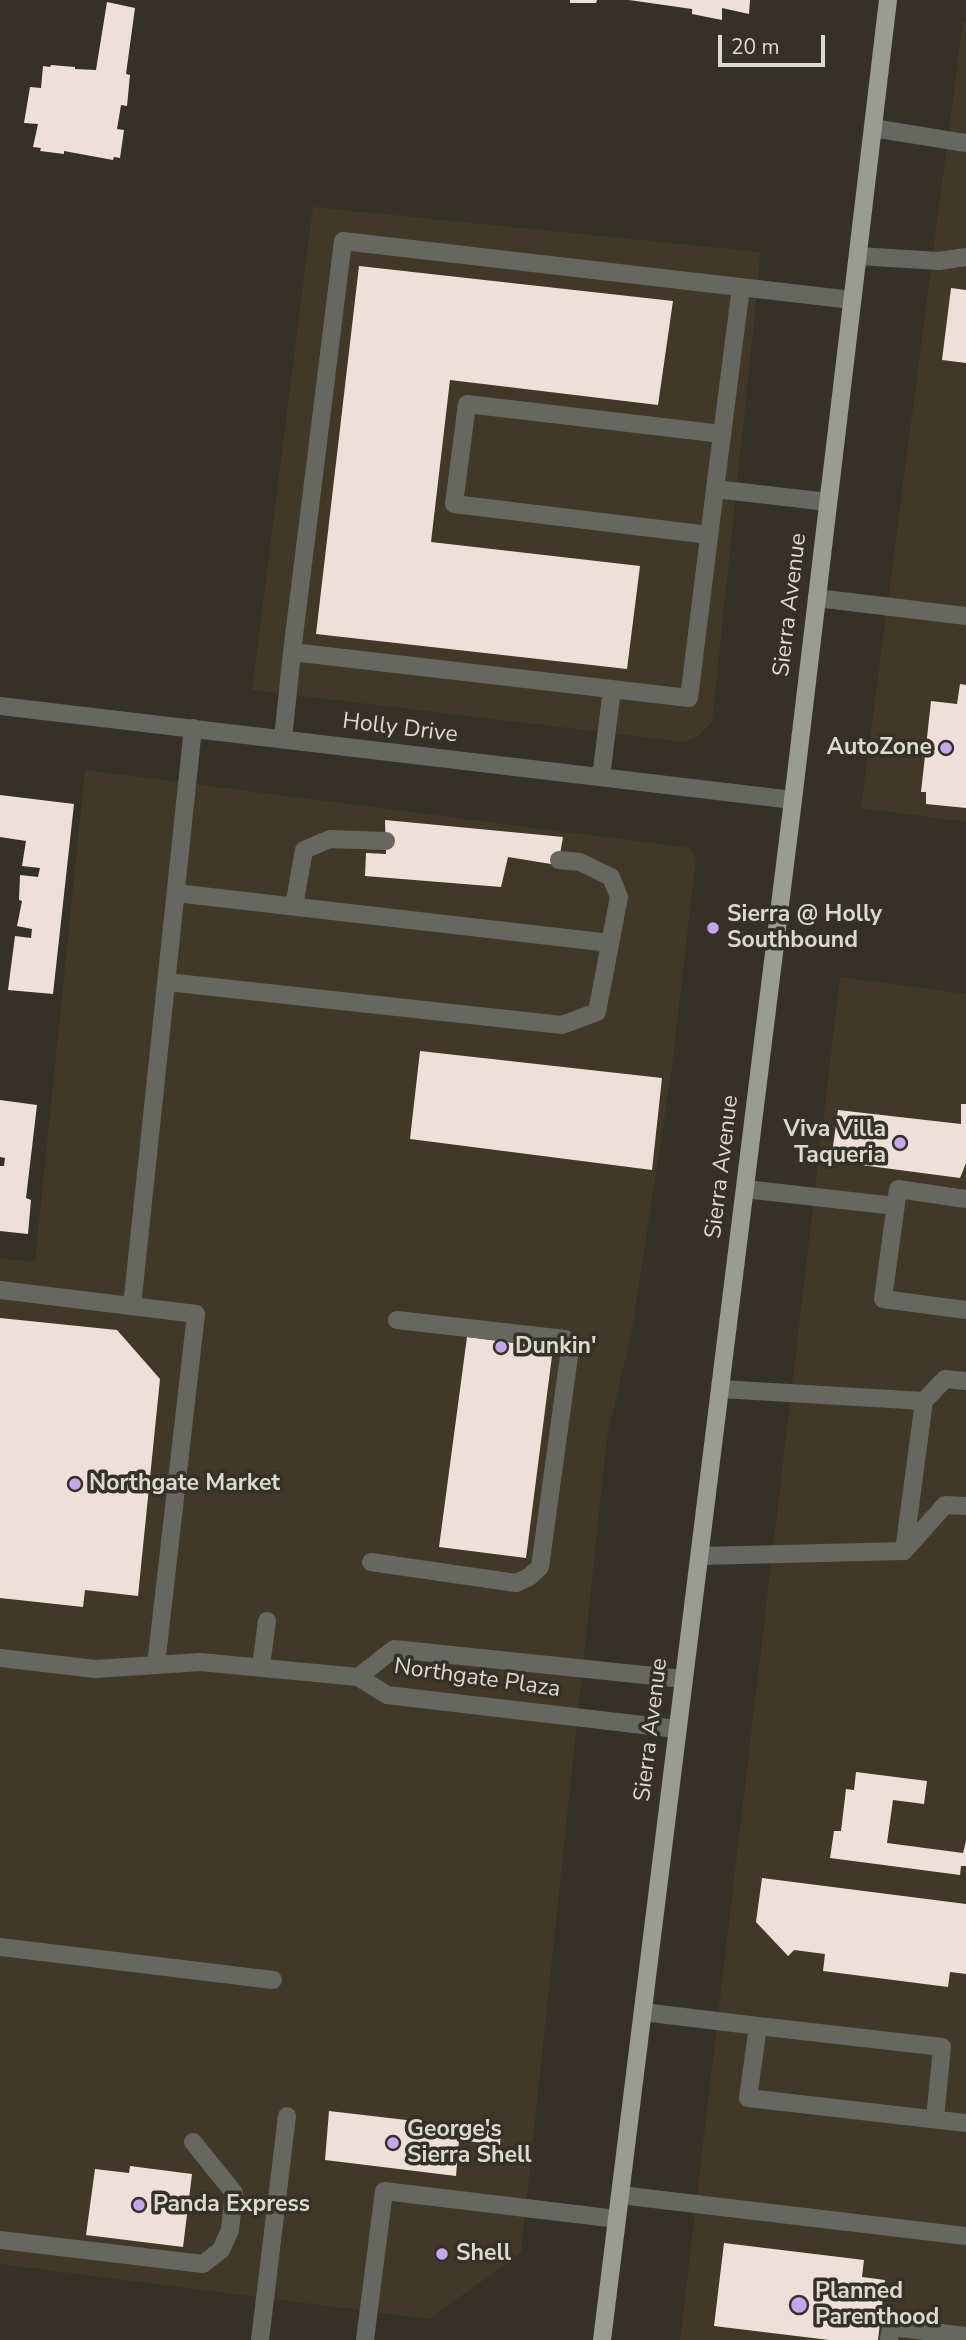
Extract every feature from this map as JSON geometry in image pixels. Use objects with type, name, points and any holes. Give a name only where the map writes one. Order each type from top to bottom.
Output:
[{"type":"main road","name":"Sierra Avenue","points":[[602,2340],[721,1390],[888,0]]},
{"type":"street","points":[[873,128],[966,143]]},
{"type":"street","points":[[283,739],[343,241],[852,300]]},
{"type":"street","points":[[858,256],[939,261],[966,257]]},
{"type":"street","points":[[292,652],[689,698],[741,287]]},
{"type":"street","points":[[709,535],[454,505],[467,404],[722,434]]},
{"type":"street","points":[[715,489],[828,502]]},
{"type":"street","points":[[817,598],[966,616]]},
{"type":"street","points":[[601,777],[612,689]]},
{"type":"street","name":"Holly Drive","points":[[0,706],[793,800]]},
{"type":"street","points":[[132,1306],[193,728]]},
{"type":"street","points":[[294,906],[303,850],[330,839],[386,841]]},
{"type":"street","points":[[167,982],[562,1025],[597,1012],[619,897],[611,877],[580,862],[559,860]]},
{"type":"street","points":[[176,893],[610,943]]},
{"type":"street","points":[[745,1189],[895,1206]]},
{"type":"street","points":[[966,1199],[898,1189],[883,1299],[966,1310]]},
{"type":"street","points":[[0,1290],[196,1314],[156,1665]]},
{"type":"street","points":[[371,1562],[516,1583],[529,1577],[540,1567],[570,1349],[565,1339],[397,1320]]},
{"type":"street","points":[[904,1551],[924,1401],[945,1379],[966,1381]]},
{"type":"street","points":[[721,1390],[924,1401]]},
{"type":"street","points":[[700,1556],[904,1551],[945,1505],[966,1506]]},
{"type":"street","points":[[261,1666],[267,1621]]},
{"type":"street","name":"Northgate Plaza","points":[[677,1729],[387,1695],[358,1677],[394,1649],[683,1679]]},
{"type":"street","points":[[0,1658],[95,1669],[200,1662],[358,1677]]},
{"type":"street","points":[[0,1947],[273,1980]]},
{"type":"street","points":[[643,2012],[942,2047],[934,2119]]},
{"type":"street","points":[[758,2026],[748,2098],[966,2123]]},
{"type":"street","points":[[260,2340],[287,2116]]},
{"type":"street","points":[[0,2240],[203,2264],[221,2250],[230,2230],[234,2193],[194,2142]]},
{"type":"street","points":[[365,2340],[384,2191],[617,2219]]},
{"type":"street","points":[[620,2195],[966,2236]]},
{"type":"street","points":[[890,2334],[966,2336]]},
{"type":"shaded area","points":[[963,22],[966,23],[966,822],[861,808]]},
{"type":"shaded area","points":[[313,207],[760,252],[712,722],[698,736],[684,742],[252,690]]},
{"type":"shaded area","points":[[85,770],[690,848],[696,859],[672,1067],[632,1330],[607,1437],[521,2253],[429,2319],[0,2264],[0,1258],[35,1262]]},
{"type":"shaded area","points":[[840,977],[966,994],[966,2340],[680,2340]]},
{"type":"building","points":[[570,0],[597,0],[596,3],[570,3]]},
{"type":"building","points":[[629,0],[750,0],[749,14],[722,8],[722,20],[692,14],[692,9]]},
{"type":"building","points":[[107,2],[135,8],[126,74],[130,75],[127,106],[121,105],[117,129],[124,130],[120,158],[114,157],[113,160],[64,151],[64,154],[40,151],[41,148],[33,147],[38,124],[24,123],[30,87],[41,88],[43,66],[96,70]]},
{"type":"building","points":[[359,266],[673,301],[658,405],[450,380],[431,542],[640,566],[627,669],[316,634]]},
{"type":"building","points":[[951,288],[966,290],[966,363],[942,360]]},
{"type":"building","name":"AutoZone","points":[[960,684],[966,685],[966,808],[926,804],[926,792],[921,792],[931,701],[957,704]]},
{"type":"building","points":[[0,795],[74,804],[53,994],[8,990],[15,936],[31,938],[32,929],[17,926],[22,901],[19,900],[20,875],[38,877],[40,868],[22,866],[26,841],[0,837]]},
{"type":"building","points":[[385,820],[563,837],[557,865],[508,857],[501,887],[365,876],[366,853],[386,854]]},
{"type":"building","points":[[420,1051],[662,1078],[652,1170],[410,1139]]},
{"type":"building","points":[[0,1100],[37,1105],[26,1198],[31,1200],[28,1234],[0,1231],[0,1166],[4,1166],[5,1158],[0,1157]]},
{"type":"building","name":"Viva Villa Taqueria","points":[[961,1104],[966,1104],[966,1163],[960,1178],[831,1161],[838,1110],[961,1124]]},
{"type":"building","name":"Northgate Market","points":[[0,1318],[117,1330],[160,1379],[138,1596],[85,1590],[83,1607],[0,1598]]},
{"type":"building","points":[[467,1337],[553,1348],[526,1558],[439,1547]]},
{"type":"building","points":[[856,1772],[927,1781],[924,1804],[893,1800],[887,1843],[963,1853],[966,1841],[966,1866],[961,1866],[960,1875],[830,1858],[834,1831],[841,1831],[846,1789],[854,1790]]},
{"type":"building","points":[[762,1878],[966,1904],[966,1974],[950,1972],[948,1987],[823,1971],[825,1954],[794,1950],[788,1956],[756,1922]]},
{"type":"building","name":"George's Sierra Shell","points":[[329,2111],[501,2131],[500,2145],[459,2140],[456,2176],[325,2160]]},
{"type":"building","name":"Panda Express","points":[[130,2166],[192,2174],[183,2247],[86,2235],[95,2169],[129,2173]]},
{"type":"building","name":"Planned Parenthood","points":[[724,2243],[864,2260],[862,2277],[885,2280],[878,2340],[829,2340],[714,2326]]},
{"type":"place","name":"AutoZone","points":[[946,748]]},
{"type":"place","name":"Sierra @ Holly Southbound","points":[[713,928]]},
{"type":"place","name":"Viva Villa Taqueria","points":[[900,1143]]},
{"type":"place","name":"Dunkin'","points":[[501,1347]]},
{"type":"place","name":"Northgate Market","points":[[75,1484]]},
{"type":"place","name":"George's Sierra Shell","points":[[393,2143]]},
{"type":"place","name":"Panda Express","points":[[139,2205]]},
{"type":"place","name":"Shell","points":[[442,2254]]},
{"type":"place","name":"Planned Parenthood","points":[[799,2305]]}]
